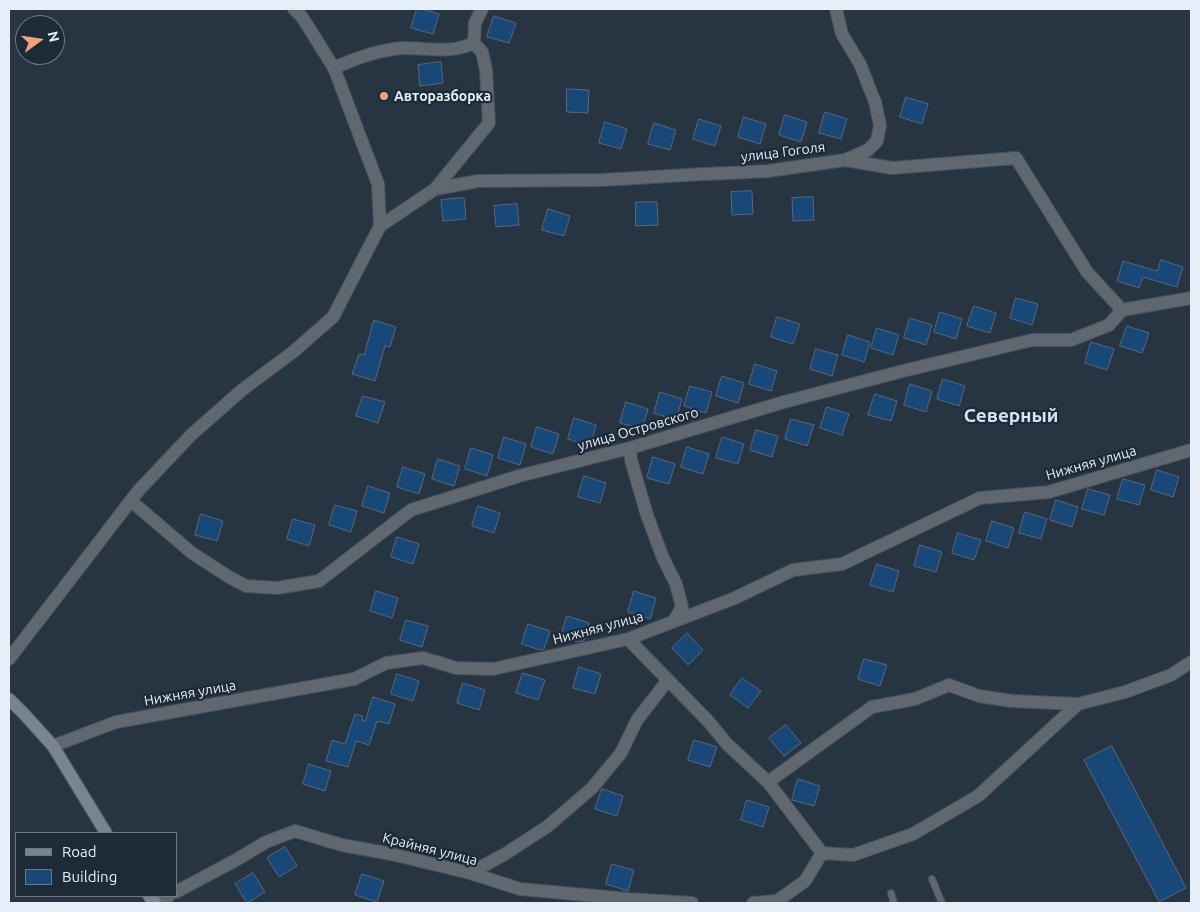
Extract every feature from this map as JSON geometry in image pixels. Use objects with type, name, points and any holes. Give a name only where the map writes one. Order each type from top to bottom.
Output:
[{"type":"street","points":[[9,659],[139,490],[191,435],[242,390],[293,352],[333,317],[380,226],[378,184],[334,68],[302,17],[294,9]]},
{"type":"street","points":[[435,189],[489,123],[486,70],[482,52],[474,43],[475,23],[482,9]]},
{"type":"street","points":[[836,9],[842,34],[860,64],[875,102],[880,125],[878,141],[868,150],[845,160]]},
{"type":"street","points":[[334,68],[380,52],[404,48],[442,50],[460,48],[474,43]]},
{"type":"street","name":"улица Гоголя","points":[[380,226],[435,189],[478,181],[602,180],[768,171],[845,160],[892,168],[1016,158],[1087,272],[1122,310]]},
{"type":"street","points":[[1122,310],[1191,298]]},
{"type":"street","name":"улица Островского","points":[[131,501],[192,553],[229,578],[246,586],[277,588],[319,581],[411,510],[519,476],[630,448],[784,402],[903,371],[1032,340],[1071,340],[1109,325],[1122,310]]},
{"type":"street","points":[[630,448],[631,460],[647,515],[663,558],[676,584],[682,607],[673,622]]},
{"type":"street","name":"Нижняя улица","points":[[53,746],[116,722],[354,679],[386,663],[423,658],[456,668],[494,669],[628,639],[735,598],[794,570],[842,564],[980,498],[1049,492],[1191,450]]},
{"type":"street","points":[[628,639],[727,744],[768,782],[822,852],[853,855],[913,834],[978,796],[1078,704]]},
{"type":"street","points":[[768,782],[872,707],[915,699],[949,685],[979,696],[1012,701],[1078,704],[1125,692],[1172,675],[1191,662]]},
{"type":"street","points":[[470,873],[505,854],[548,826],[592,788],[621,753],[637,720],[668,680]]},
{"type":"street","points":[[9,699],[53,746],[105,832]]},
{"type":"street","name":"Крайняя улица","points":[[178,891],[266,842],[295,831],[342,845],[391,854],[470,873],[520,889],[692,903]]},
{"type":"street","points":[[753,903],[777,901],[804,880],[822,852]]},
{"type":"street","points":[[155,903],[167,897]]},
{"type":"lane","points":[[932,879],[942,903]]},
{"type":"lane","points":[[891,893],[894,903]]},
{"type":"building","points":[[417,9],[439,14],[433,34],[411,28]]},
{"type":"building","points":[[494,16],[516,23],[509,43],[487,37]]},
{"type":"building","points":[[441,62],[443,83],[420,86],[418,65]]},
{"type":"building","points":[[567,89],[589,90],[588,113],[567,112]]},
{"type":"building","points":[[906,97],[928,104],[922,124],[900,117]]},
{"type":"building","points":[[825,112],[847,119],[841,139],[819,133]]},
{"type":"building","points":[[785,115],[807,122],[801,142],[779,135]]},
{"type":"building","points":[[744,117],[766,124],[760,144],[738,137]]},
{"type":"building","points":[[699,119],[721,126],[715,146],[693,139]]},
{"type":"building","points":[[605,122],[627,129],[621,149],[599,143]]},
{"type":"building","points":[[654,123],[676,130],[670,150],[648,144]]},
{"type":"building","points":[[752,191],[753,214],[732,215],[731,192]]},
{"type":"building","points":[[813,197],[814,220],[793,221],[792,198]]},
{"type":"building","points":[[464,198],[466,219],[443,221],[441,200]]},
{"type":"building","points":[[636,202],[657,202],[658,225],[636,226]]},
{"type":"building","points":[[517,204],[519,225],[496,227],[494,206]]},
{"type":"building","points":[[548,209],[570,216],[564,236],[542,230]]},
{"type":"building","points":[[1161,260],[1183,267],[1177,287],[1143,277],[1139,288],[1117,281],[1123,261],[1157,271]]},
{"type":"building","points":[[1016,298],[1038,304],[1032,325],[1010,318]]},
{"type":"building","points":[[974,306],[996,313],[990,333],[967,326]]},
{"type":"building","points":[[940,312],[962,319],[956,339],[934,332]]},
{"type":"building","points":[[777,317],[800,324],[793,344],[771,337]]},
{"type":"building","points":[[910,318],[932,325],[926,345],[904,338]]},
{"type":"building","points":[[374,320],[396,327],[390,347],[385,346],[375,381],[352,374],[359,354],[364,355]]},
{"type":"building","points":[[1127,326],[1149,333],[1142,353],[1120,346]]},
{"type":"building","points":[[877,328],[899,335],[893,355],[871,348]]},
{"type":"building","points":[[848,335],[870,342],[864,362],[842,355]]},
{"type":"building","points":[[1091,342],[1114,349],[1107,370],[1085,363]]},
{"type":"building","points":[[816,349],[838,355],[832,376],[810,369]]},
{"type":"building","points":[[755,364],[777,371],[771,391],[749,384]]},
{"type":"building","points":[[722,376],[744,383],[738,403],[716,396]]},
{"type":"building","points":[[943,379],[965,386],[959,406],[937,399]]},
{"type":"building","points":[[910,384],[932,391],[926,412],[904,405]]},
{"type":"building","points":[[690,386],[712,392],[706,413],[684,406]]},
{"type":"building","points":[[660,392],[682,399],[676,420],[654,413]]},
{"type":"building","points":[[875,394],[897,401],[891,421],[868,415]]},
{"type":"building","points":[[363,396],[385,402],[378,423],[356,416]]},
{"type":"building","points":[[626,402],[648,409],[642,429],[620,423]]},
{"type":"building","points":[[827,407],[849,414],[842,435],[820,428]]},
{"type":"building","points":[[574,418],[596,425],[590,446],[568,439]]},
{"type":"building","points":[[791,419],[814,425],[807,446],[785,439]]},
{"type":"building","points":[[537,427],[559,434],[553,454],[531,447]]},
{"type":"building","points":[[756,430],[778,436],[772,457],[750,450]]},
{"type":"building","points":[[504,437],[526,444],[520,465],[498,458]]},
{"type":"building","points":[[722,437],[744,444],[738,464],[716,458]]},
{"type":"building","points":[[687,447],[709,454],[703,474],[681,467]]},
{"type":"building","points":[[471,448],[493,455],[487,476],[465,469]]},
{"type":"building","points":[[653,457],[675,464],[669,484],[647,478]]},
{"type":"building","points":[[438,459],[460,466],[454,486],[432,479]]},
{"type":"building","points":[[403,467],[425,474],[419,494],[397,487]]},
{"type":"building","points":[[1157,470],[1179,477],[1173,497],[1151,490]]},
{"type":"building","points":[[584,476],[606,483],[600,503],[578,497]]},
{"type":"building","points":[[1123,479],[1145,485],[1139,505],[1117,499]]},
{"type":"building","points":[[368,486],[390,493],[384,513],[362,506]]},
{"type":"building","points":[[1088,489],[1110,495],[1104,515],[1082,509]]},
{"type":"building","points":[[1056,500],[1078,507],[1072,527],[1050,520]]},
{"type":"building","points":[[335,505],[357,511],[351,532],[329,525]]},
{"type":"building","points":[[478,506],[500,513],[494,533],[472,526]]},
{"type":"building","points":[[1025,512],[1047,519],[1041,539],[1019,533]]},
{"type":"building","points":[[201,514],[223,521],[217,541],[195,535]]},
{"type":"building","points":[[293,519],[315,525],[309,546],[287,539]]},
{"type":"building","points":[[992,521],[1014,528],[1008,548],[986,541]]},
{"type":"building","points":[[958,533],[981,540],[974,560],[952,553]]},
{"type":"building","points":[[397,537],[419,544],[413,564],[391,557]]},
{"type":"building","points":[[920,545],[942,552],[936,572],[914,566]]},
{"type":"building","points":[[877,564],[899,571],[893,592],[870,585]]},
{"type":"building","points":[[376,591],[398,598],[392,618],[370,611]]},
{"type":"building","points":[[634,591],[656,598],[650,619],[628,612]]},
{"type":"building","points":[[567,616],[589,623],[584,641],[578,642],[561,636]]},
{"type":"building","points":[[406,620],[428,626],[422,647],[400,640]]},
{"type":"building","points":[[528,624],[550,631],[544,649],[540,650],[522,644]]},
{"type":"building","points":[[687,633],[703,650],[688,665],[672,648]]},
{"type":"building","points":[[864,659],[887,665],[880,686],[858,679]]},
{"type":"building","points":[[579,667],[601,674],[595,694],[573,688]]},
{"type":"building","points":[[523,673],[545,680],[538,700],[516,693]]},
{"type":"building","points":[[397,674],[419,681],[413,701],[391,694]]},
{"type":"building","points":[[742,678],[761,691],[748,708],[730,695]]},
{"type":"building","points":[[463,683],[485,690],[479,710],[457,703]]},
{"type":"building","points":[[373,697],[395,704],[389,724],[377,721],[369,745],[356,741],[348,767],[326,761],[332,740],[345,744],[355,714],[363,716],[362,720],[365,721]]},
{"type":"building","points":[[786,725],[801,743],[784,756],[769,738]]},
{"type":"building","points":[[694,740],[717,747],[710,767],[688,760]]},
{"type":"building","points":[[1112,746],[1186,888],[1159,902],[1084,760]]},
{"type":"building","points":[[309,764],[331,771],[325,791],[303,784]]},
{"type":"building","points":[[798,779],[820,786],[814,806],[792,800]]},
{"type":"building","points":[[602,789],[623,796],[617,816],[595,809]]},
{"type":"building","points":[[747,800],[769,807],[763,827],[741,820]]},
{"type":"building","points":[[285,847],[297,866],[279,877],[267,858]]},
{"type":"building","points":[[612,864],[634,870],[628,891],[606,884]]},
{"type":"building","points":[[253,873],[265,892],[247,903],[235,884]]},
{"type":"building","points":[[362,874],[384,881],[377,902],[355,895]]},
{"type":"place","name":"Авторазборка","points":[[384,96]]},
{"type":"district","name":"Северный","points":[[1011,416]]}]
